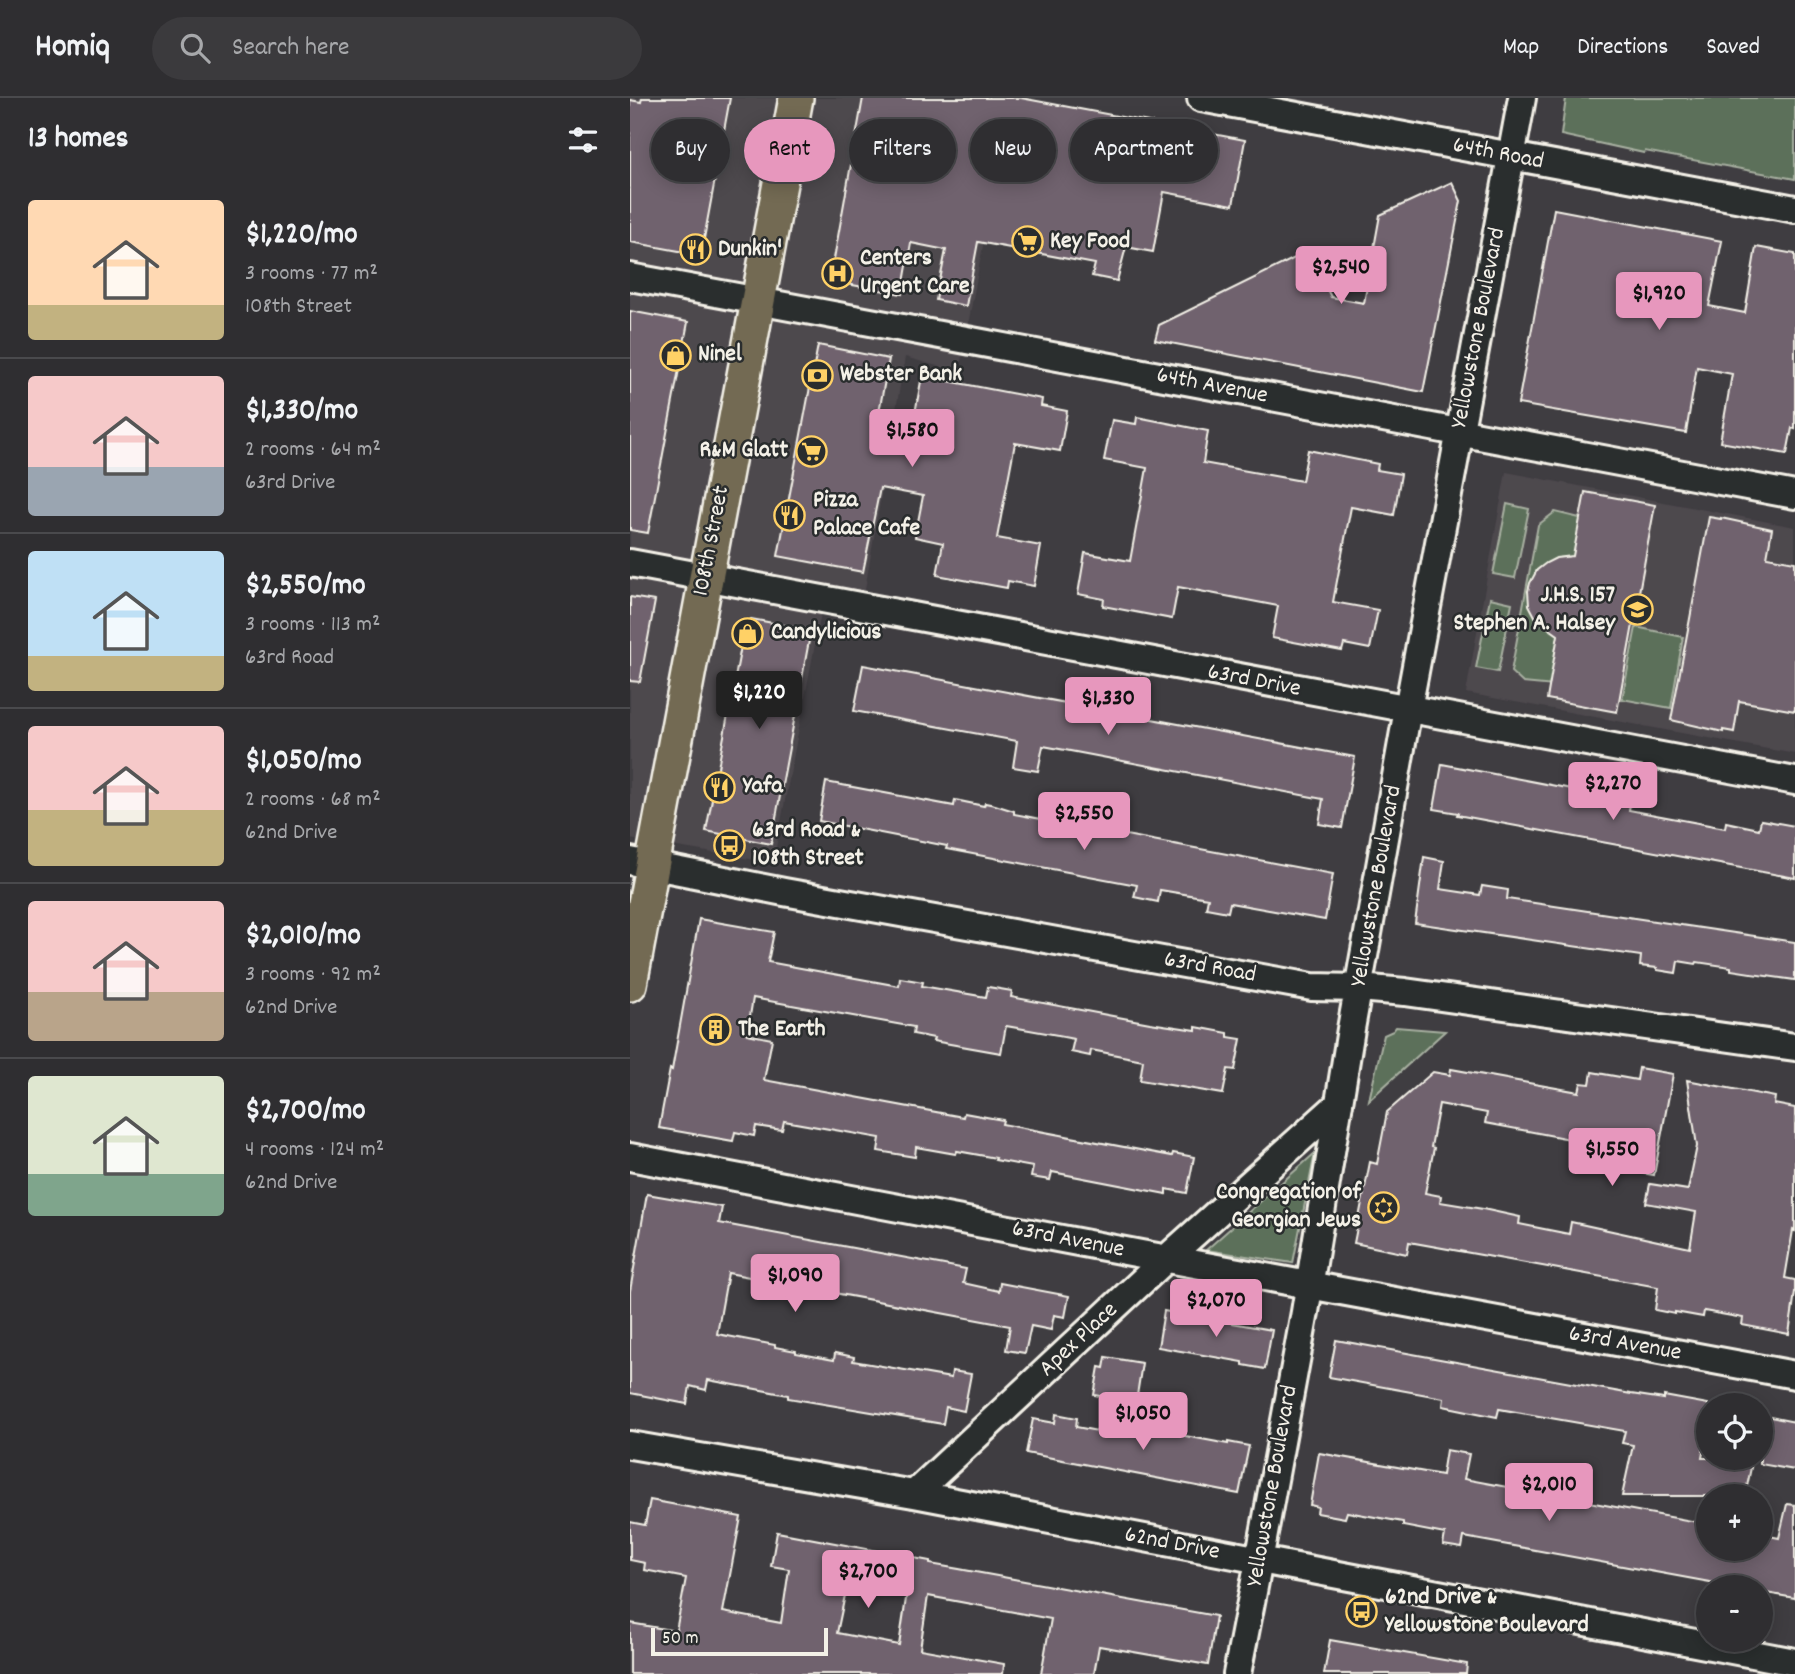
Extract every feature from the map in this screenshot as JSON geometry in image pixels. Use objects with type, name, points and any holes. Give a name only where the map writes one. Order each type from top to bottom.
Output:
[{"type":"main road","name":"108th Street","points":[[630,984],[641,863],[705,578],[796,98]]},
{"type":"street","name":"64th Road","points":[[1201,98],[1795,209]]},
{"type":"street","name":"Yellowstone Boulevard","points":[[1237,1674],[1309,1286],[1408,709],[1522,98]]},
{"type":"street","name":"64th Avenue","points":[[630,277],[1795,495]]},
{"type":"street","name":"63rd Drive","points":[[630,563],[1795,781]]},
{"type":"street","name":"63rd Road","points":[[641,863],[784,892],[1312,987],[1405,992],[1795,1047]]},
{"type":"street","name":"Apex Place","points":[[914,1494],[1167,1258],[1339,1104]]},
{"type":"street","name":"63rd Avenue","points":[[630,1157],[1795,1375]]},
{"type":"street","name":"62nd Drive","points":[[630,1445],[914,1494],[1795,1662]]},
{"type":"shaded area","points":[[630,98],[1011,98],[1007,119],[970,119],[970,182],[995,182],[959,372],[905,357],[864,595],[826,587],[773,863],[630,839]]},
{"type":"shaded area","name":"J.H.S. 157 Stephen A. Halsey","points":[[1506,472],[1795,527],[1795,754],[1466,693]]},
{"type":"green space","points":[[1566,98],[1795,98],[1795,179],[1645,151],[1644,153],[1561,135]]},
{"type":"green space","points":[[1507,504],[1529,509],[1515,578],[1493,574]]},
{"type":"green space","points":[[1555,512],[1592,521],[1554,686],[1523,683],[1511,672],[1538,525]]},
{"type":"green space","points":[[1490,598],[1512,603],[1498,672],[1476,668]]},
{"type":"green space","points":[[1636,627],[1683,637],[1671,708],[1622,699]]},
{"type":"green space","points":[[1396,1027],[1445,1031],[1369,1100],[1384,1035]]},
{"type":"green space","points":[[1315,1153],[1293,1263],[1206,1250]]},
{"type":"building","points":[[642,98],[730,98],[726,119],[651,119],[651,182],[714,182],[701,255],[630,242],[630,100],[641,102]]},
{"type":"building","points":[[863,98],[1021,98],[1133,119],[1070,119],[1070,182],[1218,182],[1218,135],[1245,140],[1233,205],[1164,192],[1153,252],[1126,247],[1117,281],[1092,276],[1095,264],[978,242],[966,306],[936,300],[946,250],[911,243],[902,294],[830,281],[849,176],[849,182],[956,182],[956,119],[859,119]]},
{"type":"building","points":[[1452,182],[1461,201],[1423,392],[1155,340],[1159,325],[1307,252],[1331,297],[1364,303],[1380,215]]},
{"type":"building","points":[[1554,209],[1722,241],[1709,306],[1745,313],[1756,247],[1795,254],[1795,429],[1792,428],[1787,454],[1720,442],[1732,374],[1697,367],[1686,433],[1518,404]]},
{"type":"building","points":[[630,311],[688,322],[648,533],[630,530]]},
{"type":"building","points":[[818,345],[889,359],[875,433],[910,440],[922,376],[1042,399],[1041,406],[1067,411],[1060,451],[1015,443],[997,538],[1041,546],[1034,586],[1008,581],[1007,588],[937,575],[943,543],[915,537],[923,496],[880,488],[863,572],[778,556]]},
{"type":"building","points":[[1137,417],[1208,431],[1203,463],[1302,481],[1308,450],[1378,464],[1377,470],[1401,474],[1394,515],[1351,507],[1333,602],[1378,610],[1370,649],[1344,644],[1342,651],[1272,638],[1278,606],[1205,592],[1178,587],[1172,619],[1103,606],[1104,599],[1078,594],[1085,553],[1130,561],[1147,468],[1104,460],[1112,420],[1136,424]]},
{"type":"building","points":[[1585,492],[1655,505],[1617,712],[1547,699],[1558,635],[1537,620],[1529,605],[1528,591],[1537,570],[1556,558],[1573,556]]},
{"type":"building","points":[[1709,517],[1772,529],[1767,557],[1795,562],[1795,711],[1739,701],[1734,732],[1671,720]]},
{"type":"building","points":[[630,597],[655,601],[640,682],[630,681]]},
{"type":"building","points":[[751,619],[811,630],[771,844],[706,831],[745,625]]},
{"type":"building","points":[[863,665],[1355,757],[1342,828],[1319,824],[1323,799],[1065,750],[1043,746],[1038,771],[1013,767],[1017,741],[854,711]]},
{"type":"building","points":[[1442,764],[1613,797],[1612,800],[1630,804],[1629,810],[1725,828],[1726,822],[1759,829],[1761,820],[1795,826],[1795,878],[1434,809]]},
{"type":"building","points":[[826,782],[954,806],[955,800],[984,806],[985,803],[1014,811],[1014,814],[1333,874],[1325,920],[1230,903],[1228,912],[1206,908],[1208,898],[1160,890],[1158,902],[1134,897],[1137,885],[946,849],[947,846],[819,821]]},
{"type":"building","points":[[1424,857],[1444,861],[1440,889],[1480,895],[1482,886],[1508,890],[1507,899],[1795,942],[1795,980],[1697,962],[1678,961],[1676,973],[1640,966],[1641,956],[1415,923]]},
{"type":"building","points":[[699,919],[774,932],[768,962],[899,986],[900,978],[923,982],[922,986],[986,997],[988,987],[1012,991],[1011,997],[1150,1023],[1196,1030],[1196,1027],[1228,1033],[1228,1037],[1241,1039],[1235,1070],[1228,1069],[1223,1094],[1140,1080],[1143,1060],[1091,1050],[1090,1056],[1071,1052],[1074,1039],[1058,1035],[1006,1026],[1001,1053],[933,1041],[934,1038],[913,1034],[914,1027],[753,998],[747,1034],[772,1039],[764,1080],[963,1117],[964,1113],[1003,1120],[1002,1124],[1172,1156],[1173,1153],[1194,1157],[1187,1193],[1166,1189],[1166,1194],[1052,1172],[1050,1180],[1031,1177],[1033,1167],[957,1151],[956,1154],[916,1147],[915,1157],[878,1151],[880,1138],[784,1121],[782,1130],[756,1126],[754,1136],[735,1132],[733,1141],[659,1128]]},
{"type":"building","points":[[1639,1068],[1673,1074],[1654,1175],[1573,1161],[1576,1149],[1569,1148],[1570,1139],[1485,1123],[1487,1113],[1439,1104],[1425,1193],[1441,1196],[1440,1202],[1520,1217],[1519,1224],[1569,1234],[1571,1222],[1690,1248],[1696,1212],[1646,1203],[1650,1184],[1688,1190],[1697,1146],[1687,1080],[1775,1097],[1774,1104],[1795,1108],[1795,1231],[1793,1230],[1785,1278],[1795,1280],[1789,1334],[1742,1325],[1743,1318],[1704,1311],[1703,1317],[1655,1310],[1658,1287],[1409,1242],[1407,1254],[1354,1243],[1370,1162],[1377,1164],[1387,1112],[1433,1072],[1450,1075],[1451,1069],[1579,1092],[1581,1083],[1590,1084],[1592,1072],[1637,1080]]},
{"type":"building","points":[[647,1194],[722,1207],[719,1223],[966,1269],[963,1283],[999,1291],[1000,1283],[1069,1296],[1065,1317],[1054,1315],[1051,1330],[1031,1326],[1025,1353],[1006,1350],[1010,1326],[728,1273],[717,1334],[834,1360],[835,1353],[854,1357],[853,1361],[951,1378],[952,1371],[971,1374],[964,1411],[946,1407],[943,1424],[788,1398],[788,1395],[708,1380],[706,1390],[690,1386],[687,1404],[630,1393],[630,1291]]},
{"type":"building","points":[[1164,1311],[1272,1330],[1265,1369],[1243,1365],[1243,1362],[1158,1347]]},
{"type":"building","points":[[1336,1340],[1631,1394],[1696,1402],[1696,1470],[1750,1470],[1748,1484],[1696,1484],[1696,1496],[1622,1496],[1633,1445],[1622,1443],[1625,1431],[1499,1409],[1497,1417],[1443,1406],[1444,1398],[1329,1377]]},
{"type":"building","points":[[1106,1357],[1142,1363],[1136,1402],[1094,1395],[1099,1367],[1104,1368]]},
{"type":"building","points":[[1056,1414],[1077,1418],[1076,1427],[1119,1435],[1122,1418],[1165,1427],[1164,1432],[1249,1446],[1239,1494],[1026,1453],[1033,1419],[1055,1423]]},
{"type":"building","points":[[1773,1418],[1795,1422],[1795,1470],[1773,1466]]},
{"type":"building","points":[[1446,1450],[1469,1454],[1464,1479],[1696,1522],[1696,1561],[1773,1561],[1773,1537],[1779,1538],[1787,1504],[1795,1505],[1795,1598],[1773,1594],[1773,1575],[1696,1575],[1696,1579],[1464,1537],[1462,1548],[1443,1545],[1445,1534],[1403,1526],[1403,1522],[1347,1512],[1345,1518],[1317,1513],[1318,1507],[1310,1505],[1319,1453],[1442,1475]]},
{"type":"building","points":[[650,1500],[741,1517],[723,1612],[781,1623],[789,1569],[771,1566],[777,1532],[930,1561],[930,1564],[1216,1616],[1208,1665],[1099,1646],[1094,1674],[1041,1674],[1051,1619],[928,1596],[920,1649],[1004,1664],[1003,1674],[630,1674],[630,1623],[676,1631],[686,1578],[644,1570],[645,1563],[630,1560],[630,1522],[645,1525]],"holes":[[[848,1581],[907,1592],[899,1645],[837,1633]]]},
{"type":"building","points":[[1330,1640],[1467,1664],[1466,1674],[1324,1674]]},
{"type":"place","name":"Key Food","points":[[1027,242]]},
{"type":"place","name":"Dunkin'","points":[[695,250]]},
{"type":"place","name":"Centers Urgent Care","points":[[837,273]]},
{"type":"place","name":"Ninel","points":[[675,355]]},
{"type":"place","name":"Webster Bank","points":[[817,375]]},
{"type":"place","name":"R&M Glatt","points":[[811,451]]},
{"type":"place","name":"Pizza Palace Cafe","points":[[790,515]]},
{"type":"place","name":"J.H.S. 157 Stephen A. Halsey","points":[[1638,610]]},
{"type":"place","name":"Candylicious","points":[[748,633]]},
{"type":"place","name":"Yafa","points":[[720,787]]},
{"type":"place","name":"63rd Road & 108th Street","points":[[729,845]]},
{"type":"place","name":"The Earth","points":[[715,1030]]},
{"type":"place","name":"Congregation of Georgian Jews","points":[[1384,1207]]},
{"type":"place","name":"62nd Drive & Yellowstone Boulevard","points":[[1362,1612]]}]
